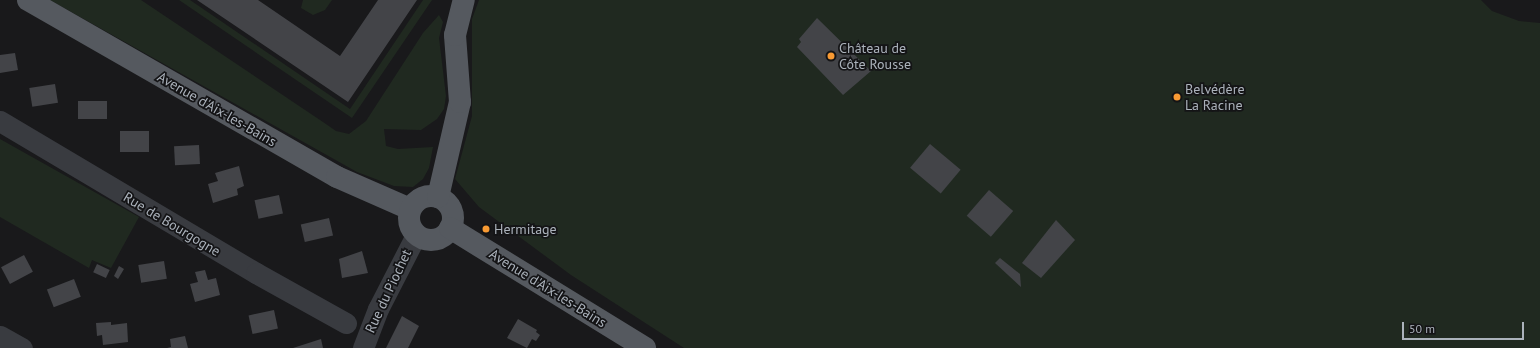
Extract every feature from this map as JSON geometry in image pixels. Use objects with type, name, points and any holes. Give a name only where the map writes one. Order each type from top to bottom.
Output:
[{"type":"main road","name":"Avenue d'Aix-les-Bains","points":[[28,0],[337,177],[410,209]]},
{"type":"main road","points":[[438,196],[460,102],[455,35],[464,0]]},
{"type":"main road","points":[[424,196],[438,196],[444,200],[452,212],[450,228],[441,238],[426,240],[416,235],[410,226],[410,209],[417,200],[424,196]]},
{"type":"main road","name":"Avenue d'Aix-les-Bains","points":[[450,228],[645,348]]},
{"type":"street","name":"Rue de Bourgogne","points":[[0,121],[256,273],[346,323]]},
{"type":"street","name":"Rue du Piochet","points":[[363,348],[378,309],[416,235]]},
{"type":"street","points":[[0,336],[22,348]]},
{"type":"shaded area","points":[[50,0],[141,0],[336,131],[349,134],[366,121],[423,33],[439,15],[443,22],[439,38],[446,96],[444,109],[437,119],[421,130],[384,129],[386,146],[398,149],[433,147],[429,168],[423,179],[413,187],[394,186],[357,172]]},
{"type":"shaded area","points":[[179,0],[190,0],[350,109],[423,0],[432,0],[352,118]]},
{"type":"shaded area","points":[[303,0],[332,0],[325,10],[313,15],[301,8]]},
{"type":"shaded area","points":[[479,0],[1481,0],[1492,11],[1519,21],[1540,23],[1540,348],[684,348],[571,275],[479,207],[455,179],[472,116],[472,19]]},
{"type":"shaded area","points":[[0,139],[139,217],[111,268],[92,260],[89,268],[0,217]]},
{"type":"building","points":[[197,0],[258,0],[340,56],[378,0],[417,0],[348,102]]},
{"type":"building","name":"Château de Côte Rousse","points":[[817,18],[871,71],[843,95],[797,47],[801,42],[799,39]]},
{"type":"building","points":[[15,53],[18,70],[0,73],[0,55]]},
{"type":"building","points":[[55,84],[58,103],[32,107],[29,88]]},
{"type":"building","points":[[78,101],[107,101],[107,119],[78,119]]},
{"type":"building","points":[[120,131],[149,131],[149,152],[120,152]]},
{"type":"building","points":[[930,144],[961,170],[941,193],[910,168]]},
{"type":"building","points":[[199,145],[200,164],[175,165],[174,146]]},
{"type":"building","points":[[239,166],[244,186],[237,189],[238,195],[213,203],[208,184],[218,181],[215,173]]},
{"type":"building","points":[[989,190],[1013,211],[991,237],[967,216]]},
{"type":"building","points":[[279,195],[283,214],[258,219],[255,200]]},
{"type":"building","points":[[329,218],[333,236],[305,242],[301,225]]},
{"type":"building","points":[[1056,220],[1075,240],[1041,278],[1022,263]]},
{"type":"building","points":[[362,251],[368,273],[342,278],[339,259]]},
{"type":"building","points":[[24,255],[33,272],[10,284],[1,267]]},
{"type":"building","points":[[1000,258],[1020,274],[1021,287],[995,263]]},
{"type":"building","points":[[164,261],[167,279],[141,283],[138,265]]},
{"type":"building","points":[[97,264],[110,270],[106,278],[93,272]]},
{"type":"building","points":[[119,266],[124,269],[118,279],[114,276]]},
{"type":"building","points":[[205,270],[208,280],[216,278],[220,295],[195,302],[190,284],[198,282],[195,272]]},
{"type":"building","points":[[74,279],[81,297],[54,307],[47,289]]},
{"type":"building","points":[[274,310],[278,329],[253,334],[249,315]]},
{"type":"building","points":[[402,316],[419,326],[408,348],[386,348]]},
{"type":"building","points":[[518,319],[537,330],[536,332],[540,335],[536,341],[532,339],[527,348],[507,338]]},
{"type":"building","points":[[111,322],[111,325],[127,323],[128,342],[103,345],[102,335],[97,336],[96,323]]},
{"type":"building","points":[[185,336],[188,348],[167,348],[171,347],[170,339]]},
{"type":"building","points":[[321,339],[323,348],[293,348]]},
{"type":"place","name":"Château de Côte Rousse","points":[[831,56]]},
{"type":"place","name":"Belvédère La Racine","points":[[1177,97]]},
{"type":"place","name":"Hermitage","points":[[486,229]]}]
